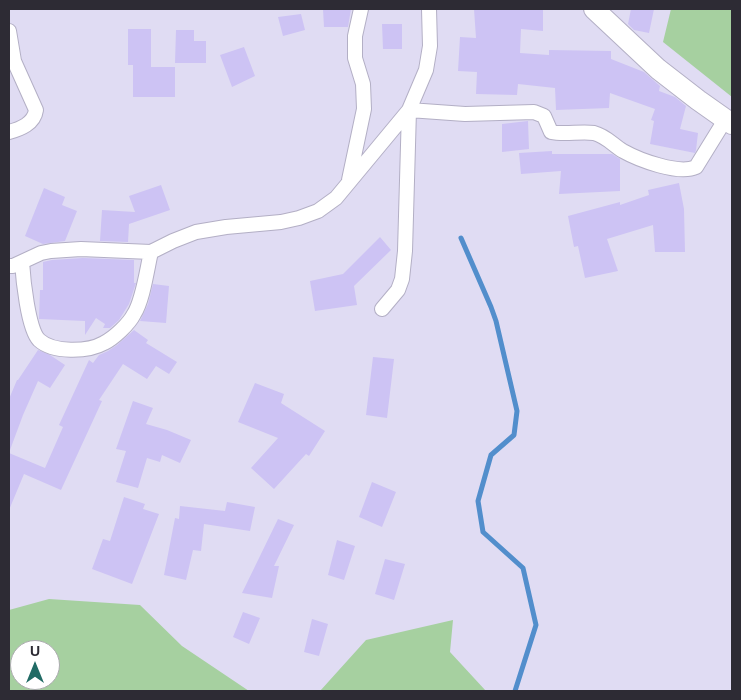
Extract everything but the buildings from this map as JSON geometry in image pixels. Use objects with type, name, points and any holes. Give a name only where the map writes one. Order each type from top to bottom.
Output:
[{"type":"street","points":[[348,183],[364,109],[363,84],[355,58],[355,36],[361,9]]},
{"type":"street","points":[[151,252],[139,304],[133,316],[104,344],[78,350],[62,350],[39,340],[34,333],[15,264],[40,253],[52,251],[81,249],[151,252],[196,232],[300,218],[318,211],[336,198],[409,110],[426,70],[430,46],[429,9]]},
{"type":"street","points":[[409,110],[465,114],[534,112],[544,116],[551,132],[594,134],[606,138],[623,151],[668,168],[686,170],[696,167],[729,122],[658,69],[594,9]]},
{"type":"street","points":[[9,30],[14,60],[36,110],[35,116],[24,128],[9,132]]},
{"type":"street","points":[[382,309],[398,290],[402,279],[405,251],[409,110]]},
{"type":"green space","points":[[671,9],[732,9],[732,97],[663,42]]},
{"type":"green space","points":[[49,599],[140,605],[182,646],[249,691],[9,691],[9,610]]},
{"type":"green space","points":[[453,620],[450,652],[486,691],[320,691],[366,640]]},
{"type":"waterway","points":[[461,238],[496,321],[517,411],[514,435],[491,455],[478,501],[483,532],[523,568],[536,625],[515,691]]}]
